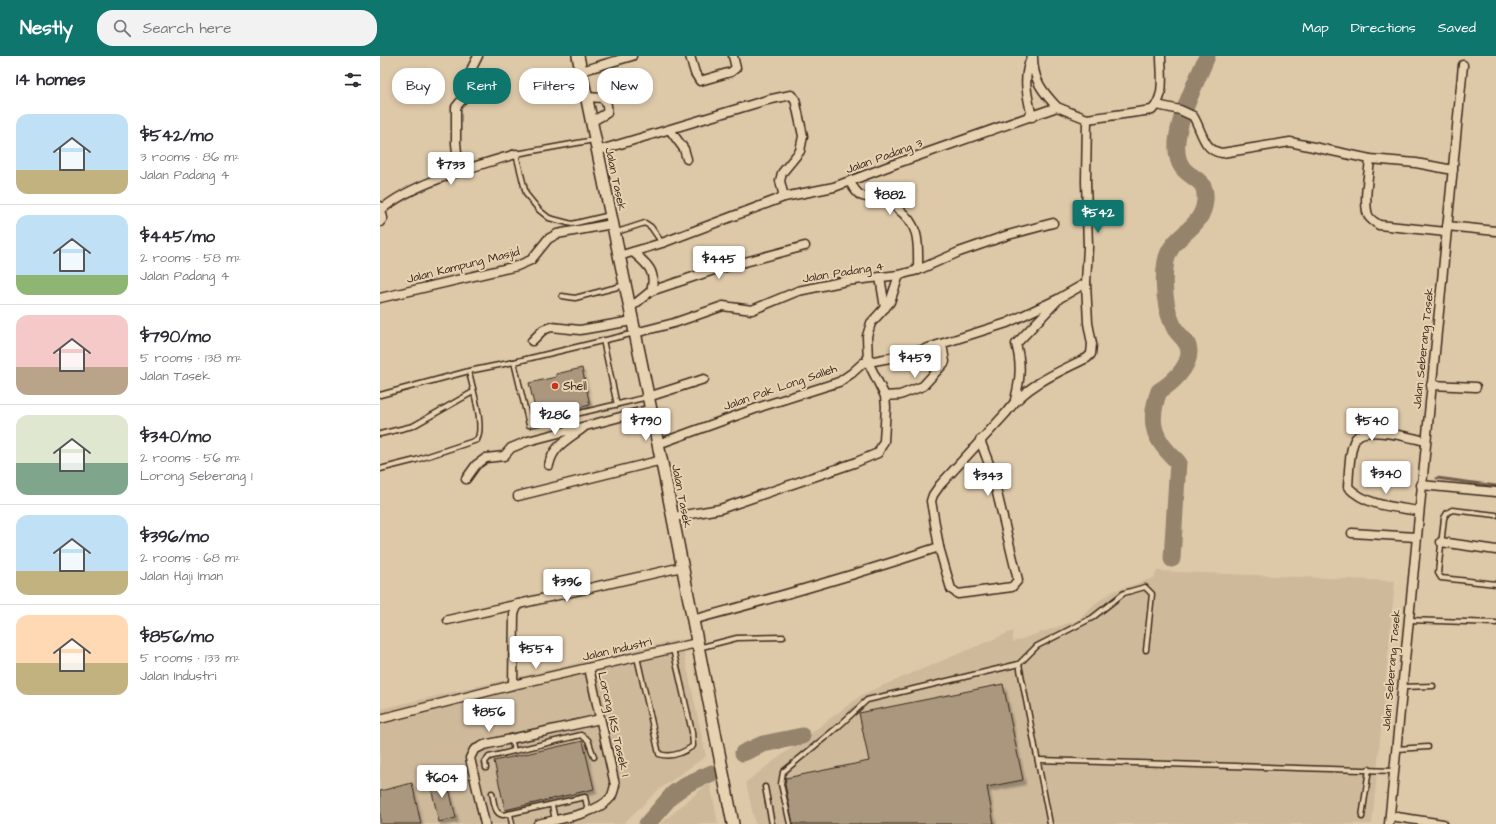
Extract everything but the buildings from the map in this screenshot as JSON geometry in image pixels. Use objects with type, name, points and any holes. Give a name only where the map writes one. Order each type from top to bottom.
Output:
[{"type":"main road","name":"Jalan Tasek","points":[[578,56],[580,68]]},
{"type":"main road","name":"Jalan Tasek","points":[[587,104],[662,460],[697,646],[733,824]]},
{"type":"street","points":[[459,172],[456,143],[456,107],[466,95],[472,68],[478,56]]},
{"type":"street","points":[[589,69],[632,56]]},
{"type":"street","points":[[690,56],[695,74],[700,81],[731,72],[736,68],[733,56]]},
{"type":"street","points":[[1032,56],[1033,72],[1044,91],[1057,106],[1087,119],[1152,110],[1157,105],[1161,95],[1161,56]]},
{"type":"street","points":[[1032,56],[1026,68],[1025,82],[1032,117]]},
{"type":"street","name":"Jalan Seberang Tasek","points":[[1390,820],[1421,485],[1463,65]]},
{"type":"street","points":[[597,151],[767,100],[791,95],[795,99],[803,136],[800,151],[782,173],[780,181],[784,197]]},
{"type":"street","points":[[589,97],[603,98],[607,102],[608,107],[607,113],[591,122]]},
{"type":"street","points":[[1157,105],[1180,110],[1194,116],[1209,148],[1215,152],[1222,153],[1290,142],[1370,159],[1416,162],[1453,170]]},
{"type":"street","name":"Jalan Padang 3","points":[[619,256],[662,243],[784,197],[834,187],[850,182],[892,165],[1032,117],[1057,106]]},
{"type":"street","points":[[1015,400],[1055,373],[1087,358],[1091,354],[1092,344],[1088,323],[1086,283],[1088,247],[1086,181],[1087,119]]},
{"type":"street","points":[[670,130],[684,149],[687,158]]},
{"type":"street","points":[[380,222],[382,218],[381,207],[420,187],[459,172],[516,154]]},
{"type":"street","points":[[1370,159],[1366,197],[1367,214],[1371,220],[1379,225],[1496,231]]},
{"type":"street","points":[[850,182],[855,191],[864,198],[886,200],[913,224],[917,234],[918,270]]},
{"type":"street","name":"Jalan Padang 4","points":[[635,333],[674,324],[723,306],[752,310],[798,291],[846,281],[899,275],[918,270],[959,252],[1008,235],[1053,223]]},
{"type":"street","name":"Jalan Kampung Masjid","points":[[380,298],[517,266],[531,260],[548,239],[558,234],[612,224]]},
{"type":"street","points":[[630,308],[651,291],[711,271],[805,246]]},
{"type":"street","points":[[632,252],[645,262],[652,271],[654,281],[651,291]]},
{"type":"street","points":[[673,517],[720,509],[854,463],[878,453],[884,441],[886,407],[885,396],[868,362],[867,336],[871,323],[890,302],[899,275]]},
{"type":"street","points":[[880,277],[885,308]]},
{"type":"street","name":"Jalan Pak Long Salleh","points":[[658,444],[763,406],[839,382],[863,363],[906,355],[1007,323],[1058,299],[1086,283]]},
{"type":"street","points":[[980,440],[992,472],[1018,580],[1012,587],[958,594],[951,589],[939,547],[932,506],[933,494],[980,440],[1006,413],[1015,400],[1021,377],[1020,358],[1016,344],[1058,299]]},
{"type":"street","points":[[532,341],[542,330],[551,327],[580,330],[632,321]]},
{"type":"street","points":[[885,396],[900,395],[923,386],[945,362],[942,344]]},
{"type":"street","points":[[648,397],[704,379]]},
{"type":"street","points":[[1431,385],[1476,387]]},
{"type":"street","points":[[466,478],[476,465],[486,458],[504,456],[511,448],[528,441],[651,409]]},
{"type":"street","points":[[549,465],[552,454],[561,444],[587,426]]},
{"type":"street","points":[[1419,511],[1365,500],[1355,494],[1348,487],[1350,462],[1356,439],[1361,434],[1380,433],[1426,441]]},
{"type":"street","points":[[518,496],[662,460]]},
{"type":"street","points":[[1421,485],[1496,492]]},
{"type":"street","points":[[1352,533],[1416,537]]},
{"type":"street","points":[[1442,542],[1496,550]]},
{"type":"street","points":[[692,620],[774,598],[815,584],[877,568],[939,547]]},
{"type":"street","points":[[448,620],[682,567]]},
{"type":"street","points":[[513,685],[514,614],[518,604]]},
{"type":"street","name":"Jalan Industri","points":[[380,719],[513,685],[672,649],[697,646]]},
{"type":"street","name":"Lorong IKS Tasek 1","points":[[588,812],[603,805],[612,796],[615,785],[589,668]]},
{"type":"street","points":[[485,824],[470,758],[474,750],[484,745],[511,738],[600,719]]},
{"type":"street","points":[[538,824],[588,812]]},
{"type":"street","points":[[1390,820],[1443,824]]},
{"type":"lane","points":[[595,140],[516,154],[526,194],[549,218],[572,224],[645,223],[650,227],[662,243]]},
{"type":"lane","points":[[562,296],[575,298],[625,285]]},
{"type":"lane","points":[[380,395],[469,371],[514,362],[635,333]]},
{"type":"lane","points":[[603,340],[617,405]]},
{"type":"lane","points":[[514,362],[530,425],[648,397]]},
{"type":"lane","points":[[380,468],[416,460],[478,440],[481,434],[469,371]]},
{"type":"lane","points":[[380,434],[413,426],[473,392]]},
{"type":"lane","points":[[1496,515],[1452,510],[1447,513],[1444,518],[1438,573],[1441,578],[1496,584]]},
{"type":"lane","points":[[790,824],[781,784],[784,772],[839,726],[867,700],[1019,664],[1037,646],[1092,618],[1124,593],[1146,587],[1152,594],[1146,650]]},
{"type":"lane","points":[[1408,620],[1496,623]]},
{"type":"lane","points":[[697,646],[737,638],[783,637]]},
{"type":"lane","points":[[637,657],[659,754],[664,756],[673,756],[693,746],[692,732],[672,649]]},
{"type":"lane","points":[[1019,664],[1039,760],[1050,824]]},
{"type":"lane","points":[[1402,687],[1433,686]]},
{"type":"lane","points":[[486,768],[485,762],[489,757],[581,735],[588,740],[594,757]]},
{"type":"lane","points":[[511,738],[514,751]]},
{"type":"lane","points":[[1396,750],[1428,747]]},
{"type":"lane","points":[[1039,760],[1369,769],[1394,771]]},
{"type":"lane","points":[[1362,818],[1369,769]]},
{"type":"lane","points":[[765,787],[772,824]]},
{"type":"lane","points":[[492,793],[496,812],[499,815],[510,814],[585,797],[588,812]]},
{"type":"lane","points":[[552,805],[555,820]]},
{"type":"lane","points":[[510,814],[512,824]]},
{"type":"shaded area","points":[[1157,571],[1395,581],[1372,824],[755,824],[746,782],[863,694],[1013,631],[1013,642],[1078,620],[1097,602],[1114,591],[1154,578]]},
{"type":"shaded area","points":[[681,639],[706,756],[657,791],[623,824],[380,824],[380,709]]},
{"type":"shaded area","points":[[710,782],[718,824],[660,824]]},
{"type":"waterway","points":[[1172,559],[1178,462],[1158,439],[1153,422],[1155,403],[1159,391],[1169,384],[1183,370],[1189,352],[1188,345],[1175,329],[1169,314],[1165,296],[1164,278],[1166,261],[1169,252],[1174,244],[1199,218],[1203,210],[1205,200],[1204,187],[1182,167],[1177,156],[1177,142],[1179,127],[1184,112],[1207,56]]},
{"type":"waterway","points":[[1437,478],[1496,486]]},
{"type":"waterway","points":[[743,753],[763,744],[802,736]]},
{"type":"waterway","points":[[647,824],[673,794],[687,784],[712,773]]},
{"type":"place","name":"Shell","points":[[555,386]]}]
